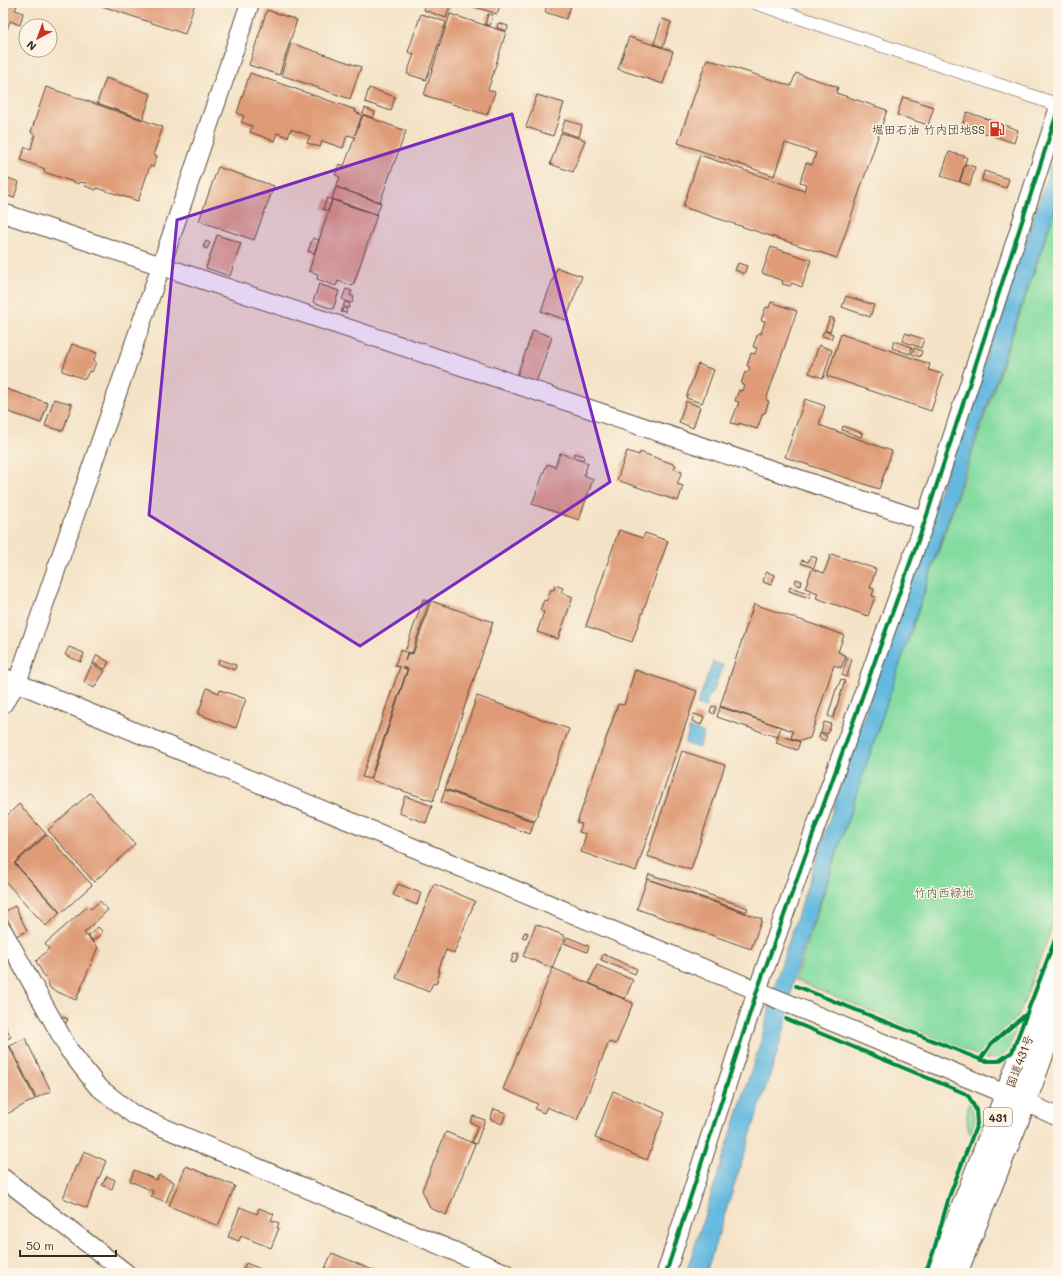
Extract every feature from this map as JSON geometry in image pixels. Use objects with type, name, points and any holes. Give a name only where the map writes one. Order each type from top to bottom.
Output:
[{"type":"highway","name":"国道431号","points":[[956,1273],[1016,1098],[1058,961]]},
{"type":"highway","name":"国道431号","points":[[937,1273],[1016,1098],[1057,1019]]},
{"type":"street","points":[[3,704],[10,680],[161,266],[250,3]]},
{"type":"street","points":[[756,3],[1058,105]]},
{"type":"street","points":[[666,1273],[765,994],[925,521],[1058,110]]},
{"type":"street","points":[[3,213],[925,521]]},
{"type":"street","points":[[10,680],[1016,1098],[1058,1117]]},
{"type":"street","points":[[3,931],[69,1050],[98,1086],[134,1115],[505,1273]]},
{"type":"street","points":[[3,1178],[126,1273]]},
{"type":"highlighted area","points":[[512,114],[610,482],[360,646],[149,515],[177,220]]},
{"type":"green space","name":"竹内西緑地","points":[[1058,202],[1058,911],[1019,1015],[990,1043],[982,1053],[976,1055],[795,980],[900,664]]},
{"type":"green space","points":[[1014,1028],[1016,1030],[1007,1051],[999,1057],[986,1059],[985,1057],[997,1041]]},
{"type":"green space","points":[[969,1102],[973,1110],[974,1118],[970,1134],[967,1118]]},
{"type":"water","points":[[1058,145],[1058,200],[965,469],[793,979],[790,1004],[784,1031],[706,1273],[686,1273],[764,1031],[777,977],[898,614]]},
{"type":"water","points":[[713,662],[723,665],[705,708],[697,705]]},
{"type":"water","points":[[690,728],[704,733],[699,748],[685,743]]},
{"type":"building","points":[[3,3],[18,3],[15,10],[23,13],[22,18],[18,18],[18,24],[10,21],[3,41]]},
{"type":"building","points":[[93,3],[195,3],[185,34]]},
{"type":"building","points":[[426,3],[451,3],[446,18],[424,10]]},
{"type":"building","points":[[462,3],[501,3],[497,14]]},
{"type":"building","points":[[548,3],[572,3],[566,19],[545,12]]},
{"type":"building","points":[[267,10],[297,20],[279,75],[249,65]]},
{"type":"building","points":[[421,14],[446,22],[426,80],[407,74],[414,54],[408,52]]},
{"type":"building","points":[[450,14],[506,32],[488,90],[495,92],[487,115],[424,95]]},
{"type":"building","points":[[488,14],[493,15],[490,26],[485,24]]},
{"type":"building","points":[[662,19],[671,22],[663,47],[654,44]]},
{"type":"building","points":[[498,23],[508,26],[507,31],[497,28]]},
{"type":"building","points":[[629,37],[673,51],[663,84],[618,69]]},
{"type":"building","points":[[291,43],[361,67],[350,99],[281,75]]},
{"type":"building","points":[[707,59],[791,86],[796,73],[838,87],[836,93],[887,110],[837,258],[683,207],[700,155],[804,191],[806,184],[800,182],[806,163],[812,165],[816,153],[785,143],[774,176],[678,143]]},
{"type":"building","points":[[250,73],[356,110],[355,112],[362,115],[355,135],[363,115],[406,131],[380,202],[336,187],[340,177],[335,175],[339,164],[344,166],[355,137],[347,135],[343,148],[322,141],[320,147],[307,143],[310,136],[291,129],[288,137],[277,133],[274,141],[250,132],[252,126],[241,122],[244,116],[237,113]]},
{"type":"building","points":[[106,78],[151,94],[143,119],[97,103]]},
{"type":"building","points":[[46,87],[163,127],[153,155],[157,156],[153,167],[150,166],[138,201],[97,188],[96,190],[85,186],[86,183],[80,182],[79,184],[44,172],[45,169],[21,160],[25,147],[31,149],[35,134],[31,132]]},
{"type":"building","points":[[369,88],[395,97],[391,111],[365,102]]},
{"type":"building","points":[[537,95],[564,103],[553,136],[526,127]]},
{"type":"building","points":[[903,97],[934,107],[928,125],[897,115]]},
{"type":"building","points":[[365,108],[375,112],[373,118],[363,114]]},
{"type":"building","points":[[967,112],[1018,130],[1014,143],[962,125]]},
{"type":"building","points":[[565,120],[582,125],[579,137],[561,131]]},
{"type":"building","points":[[561,133],[585,140],[573,172],[550,164]]},
{"type":"building","points":[[949,152],[967,157],[959,182],[941,176]]},
{"type":"building","points":[[965,164],[975,167],[970,185],[960,182]]},
{"type":"building","points":[[218,167],[274,186],[254,240],[199,221]]},
{"type":"building","points":[[984,171],[1009,179],[1006,188],[982,180]]},
{"type":"building","points":[[8,178],[19,182],[14,198],[3,194]]},
{"type":"building","points":[[336,187],[381,203],[377,214],[332,199]]},
{"type":"building","points":[[327,198],[332,200],[328,211],[323,209]]},
{"type":"building","points":[[332,200],[377,215],[353,286],[338,281],[336,286],[317,279],[318,274],[309,271]]},
{"type":"building","points":[[217,235],[241,243],[230,276],[206,268]]},
{"type":"building","points":[[313,238],[319,240],[314,253],[308,251]]},
{"type":"building","points":[[206,241],[210,243],[207,249],[203,247]]},
{"type":"building","points":[[771,247],[811,260],[802,287],[792,283],[790,286],[782,284],[783,281],[762,273]]},
{"type":"building","points":[[738,263],[747,266],[744,274],[735,270]]},
{"type":"building","points":[[557,268],[582,276],[566,320],[541,311]]},
{"type":"building","points":[[319,284],[339,291],[333,309],[313,302]]},
{"type":"building","points":[[346,289],[352,291],[350,295],[354,297],[352,303],[342,299]]},
{"type":"building","points":[[846,296],[874,305],[870,317],[842,307]]},
{"type":"building","points":[[345,302],[350,304],[349,308],[343,306]]},
{"type":"building","points":[[771,302],[797,311],[766,400],[769,401],[765,413],[763,413],[757,429],[739,423],[739,425],[731,423],[739,402],[735,401],[739,390],[742,391],[744,385],[741,384],[745,372],[748,372],[750,367],[747,366],[751,353],[755,354],[757,348],[753,347],[758,333],[761,334],[765,321],[761,320],[766,307],[769,308]]},
{"type":"building","points":[[343,308],[347,309],[346,313],[341,312]]},
{"type":"building","points":[[830,317],[834,319],[830,332],[825,330]]},
{"type":"building","points":[[533,330],[552,337],[536,383],[517,376]]},
{"type":"building","points":[[824,331],[833,334],[831,339],[822,336]]},
{"type":"building","points":[[905,333],[924,339],[921,348],[903,341]]},
{"type":"building","points":[[841,334],[930,364],[928,370],[943,374],[931,411],[827,376]]},
{"type":"building","points":[[894,341],[912,347],[910,354],[892,348]]},
{"type":"building","points":[[72,344],[97,353],[93,361],[96,362],[92,372],[89,371],[85,379],[62,371]]},
{"type":"building","points":[[819,345],[832,350],[823,378],[809,373]]},
{"type":"building","points":[[914,348],[922,351],[920,357],[912,354]]},
{"type":"building","points":[[698,364],[714,370],[702,403],[686,398]]},
{"type":"building","points":[[3,388],[48,403],[41,423],[3,410]]},
{"type":"building","points":[[54,399],[72,404],[63,431],[45,426]]},
{"type":"building","points":[[805,399],[825,406],[819,425],[892,451],[879,489],[785,457]]},
{"type":"building","points":[[686,401],[700,407],[693,428],[679,422]]},
{"type":"building","points":[[843,426],[862,433],[861,437],[842,430]]},
{"type":"building","points":[[627,451],[639,455],[640,452],[676,465],[674,469],[682,472],[677,484],[683,486],[678,501],[617,480]]},
{"type":"building","points":[[560,453],[588,463],[584,475],[593,479],[579,520],[532,504],[547,464],[555,467]]},
{"type":"building","points":[[574,453],[584,456],[583,460],[573,457]]},
{"type":"building","points":[[619,530],[643,538],[645,533],[668,541],[632,642],[586,626]]},
{"type":"building","points":[[831,554],[876,569],[870,588],[874,589],[872,596],[875,597],[868,616],[816,598],[818,593],[805,588],[812,569],[824,573]]},
{"type":"building","points":[[811,556],[817,558],[814,568],[801,563],[802,560],[808,562]]},
{"type":"building","points":[[766,572],[775,575],[771,585],[763,582]]},
{"type":"building","points":[[796,579],[802,581],[801,586],[795,584]]},
{"type":"building","points":[[555,585],[563,588],[561,592],[573,597],[558,639],[537,632],[544,612],[540,610],[544,600],[547,601],[551,589],[554,590]]},
{"type":"building","points":[[790,587],[811,594],[809,598],[789,591]]},
{"type":"building","points":[[423,599],[429,601],[412,653],[407,652],[405,661],[408,653],[413,654],[431,601],[493,622],[433,801],[371,780],[408,669],[402,667],[407,670],[370,779],[362,777],[400,667],[395,666],[400,650],[405,652]]},
{"type":"building","points":[[754,604],[844,635],[838,652],[846,656],[841,668],[834,665],[810,738],[800,741],[791,738],[793,731],[720,706]]},
{"type":"building","points":[[69,647],[84,653],[81,662],[65,655]]},
{"type":"building","points":[[97,655],[109,662],[105,669],[93,663]]},
{"type":"building","points":[[847,658],[852,659],[847,677],[842,675]]},
{"type":"building","points":[[219,659],[236,665],[235,670],[218,664]]},
{"type":"building","points":[[92,664],[105,671],[94,688],[84,682]]},
{"type":"building","points":[[635,670],[697,691],[636,871],[581,852],[586,834],[579,832],[582,824],[577,823],[618,704],[624,705]]},
{"type":"building","points":[[841,679],[845,681],[833,718],[828,716],[836,689]]},
{"type":"building","points":[[207,688],[219,693],[220,690],[246,699],[236,728],[198,714]]},
{"type":"building","points":[[477,696],[569,729],[535,821],[445,789]]},
{"type":"building","points":[[712,706],[716,707],[714,714],[710,712]]},
{"type":"building","points":[[720,707],[781,727],[777,737],[717,717]]},
{"type":"building","points":[[694,714],[704,717],[701,725],[692,721]]},
{"type":"building","points":[[824,722],[831,724],[828,734],[821,732]]},
{"type":"building","points":[[820,733],[827,736],[825,741],[819,738]]},
{"type":"building","points":[[779,735],[800,742],[797,750],[776,743]]},
{"type":"building","points":[[682,751],[725,765],[691,870],[647,856]]},
{"type":"building","points":[[445,790],[534,822],[530,834],[441,802]]},
{"type":"building","points":[[90,793],[135,844],[94,882],[48,830]]},
{"type":"building","points":[[405,796],[432,806],[426,823],[399,813]]},
{"type":"building","points":[[19,804],[46,834],[14,863],[60,913],[46,926],[3,879],[3,820]]},
{"type":"building","points":[[47,835],[92,885],[61,913],[15,863]]},
{"type":"building","points":[[649,874],[748,908],[746,912],[647,879]]},
{"type":"building","points":[[647,879],[762,919],[751,949],[637,909]]},
{"type":"building","points":[[398,884],[421,893],[417,905],[393,895]]},
{"type":"building","points":[[434,884],[475,901],[454,953],[446,950],[438,971],[440,972],[436,984],[433,983],[429,992],[396,978]]},
{"type":"building","points":[[100,901],[108,910],[84,933],[98,947],[76,1000],[51,989],[36,961],[49,949],[45,944],[88,906],[91,909]]},
{"type":"building","points":[[15,906],[27,931],[16,936],[4,912]]},
{"type":"building","points":[[536,924],[565,936],[552,968],[523,956]]},
{"type":"building","points":[[98,927],[103,932],[93,941],[88,936]]},
{"type":"building","points":[[525,932],[528,933],[526,938],[522,937]]},
{"type":"building","points":[[567,937],[589,946],[587,952],[564,943]]},
{"type":"building","points":[[514,953],[519,954],[515,963],[511,962]]},
{"type":"building","points":[[603,954],[637,969],[635,974],[601,960]]},
{"type":"building","points":[[597,965],[633,980],[625,999],[589,983]]},
{"type":"building","points":[[553,968],[633,1003],[616,1044],[609,1042],[577,1120],[547,1107],[544,1113],[535,1109],[538,1104],[503,1089]]},
{"type":"building","points":[[60,1016],[68,1019],[65,1025]]},
{"type":"building","points":[[3,1022],[11,1037],[3,1041]]},
{"type":"building","points":[[25,1038],[51,1091],[36,1098],[10,1046]]},
{"type":"building","points":[[9,1046],[35,1099],[3,1116],[3,1049]]},
{"type":"building","points":[[613,1091],[665,1113],[647,1160],[595,1138]]},
{"type":"building","points":[[494,1109],[506,1113],[502,1124],[490,1119]]},
{"type":"building","points":[[473,1116],[485,1120],[476,1144],[472,1142],[478,1126],[470,1122]]},
{"type":"building","points":[[446,1132],[475,1144],[446,1215],[430,1208],[422,1190]]},
{"type":"building","points":[[84,1151],[106,1161],[87,1208],[63,1198]]},
{"type":"building","points":[[186,1166],[235,1186],[218,1226],[169,1206]]},
{"type":"building","points":[[134,1170],[157,1180],[159,1175],[174,1182],[166,1202],[151,1196],[153,1191],[130,1181]]},
{"type":"building","points":[[107,1176],[115,1180],[112,1189],[102,1185]]},
{"type":"building","points":[[240,1207],[257,1214],[259,1208],[274,1214],[271,1220],[279,1223],[277,1228],[279,1228],[271,1248],[241,1236],[239,1241],[228,1237]]},
{"type":"building","points":[[332,1253],[380,1273],[323,1273]]},
{"type":"building","points":[[246,1263],[270,1273],[241,1273]]},
{"type":"cycle path","points":[[666,1273],[757,991],[925,521],[1058,110]]},
{"type":"cycle path","points":[[796,986],[984,1061],[999,1061],[1012,1052],[1058,932]]},
{"type":"cycle path","points":[[980,1060],[991,1044],[1025,1015]]},
{"type":"cycle path","points":[[786,1019],[964,1093],[969,1097],[976,1110],[977,1124],[949,1197],[933,1253],[925,1273]]},
{"type":"place","name":"堀田石油 竹内団地SS","points":[[997,129]]}]
